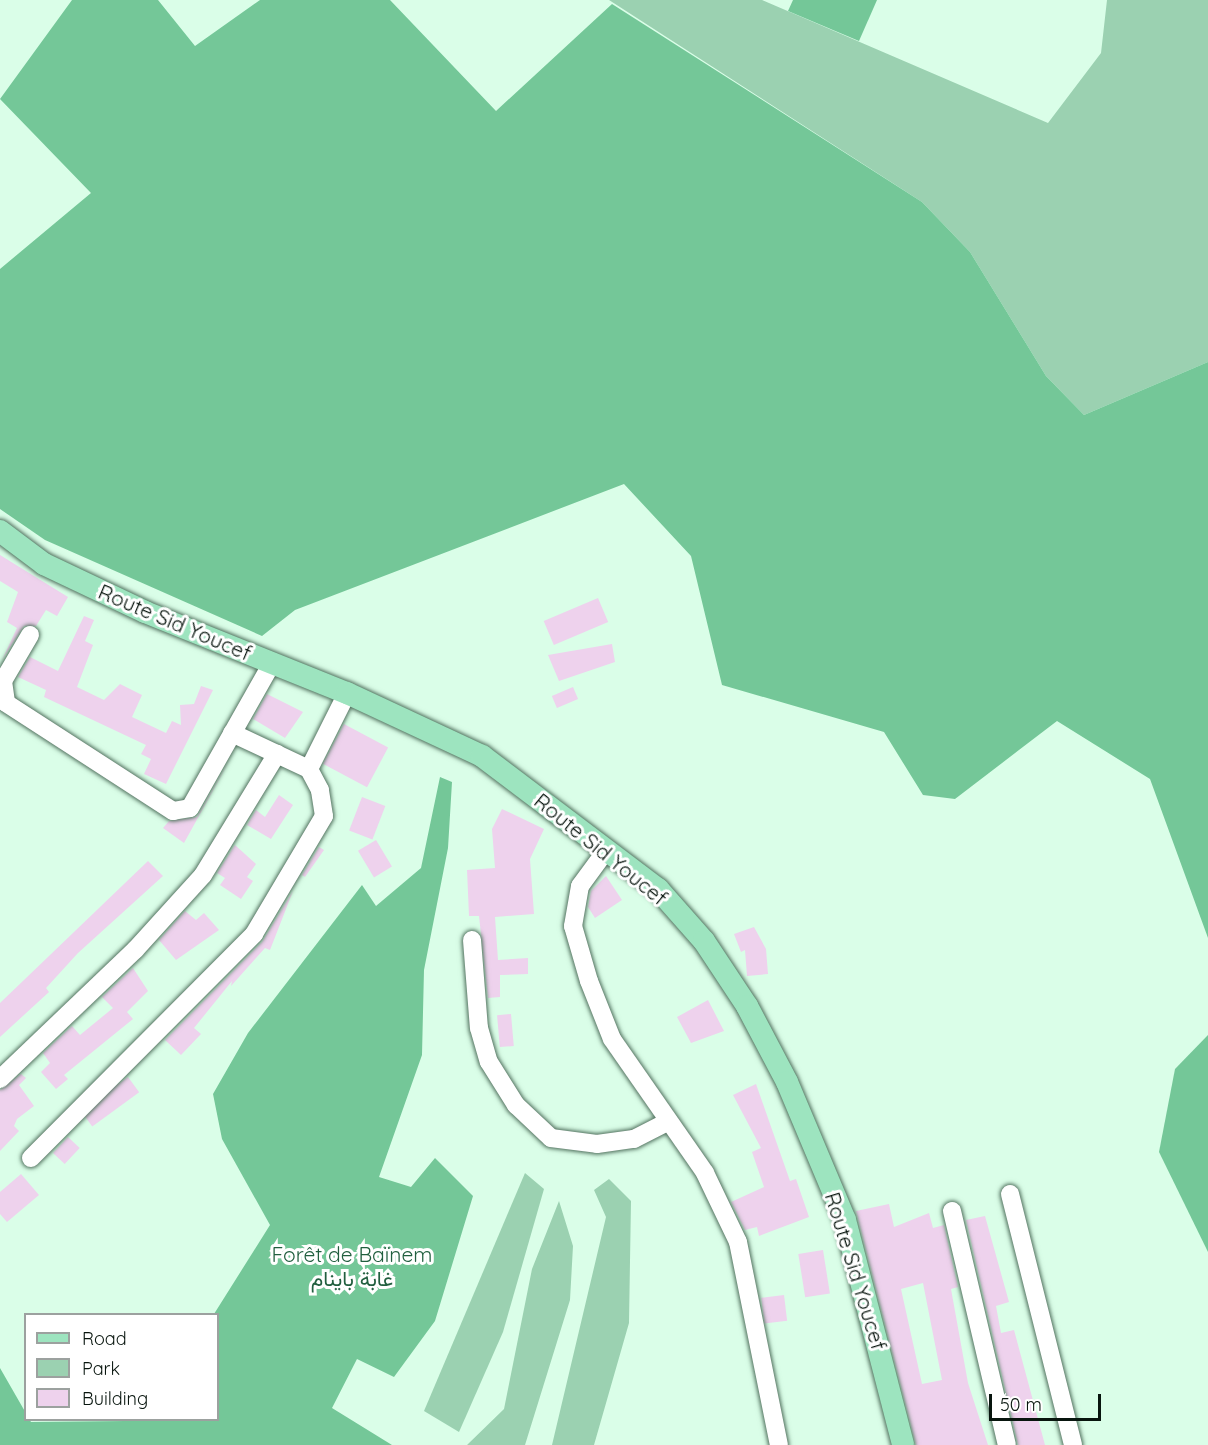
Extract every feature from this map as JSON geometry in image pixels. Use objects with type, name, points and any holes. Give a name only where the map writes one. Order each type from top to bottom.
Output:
[{"type":"main road","name":"Route Sid Youcef","points":[[0,531],[44,564],[346,693],[491,762],[605,852],[658,889],[704,941],[747,1006],[787,1082],[844,1220],[903,1445]]},
{"type":"street","points":[[30,635],[3,681],[6,703],[172,811],[190,808],[272,663]]},
{"type":"street","points":[[309,769],[346,693]]},
{"type":"street","points":[[31,1158],[254,934],[324,816],[320,790],[309,769],[232,733]]},
{"type":"street","points":[[0,1079],[135,950],[203,875],[277,754]]},
{"type":"street","points":[[605,852],[580,886],[573,926],[612,1039],[705,1173],[738,1242],[779,1445]]},
{"type":"street","points":[[472,940],[479,1028],[489,1062],[516,1105],[551,1138],[597,1144],[625,1140],[669,1121]]},
{"type":"street","points":[[1010,1194],[1073,1445]]},
{"type":"street","points":[[952,1211],[1007,1445]]},
{"type":"green space","points":[[72,0],[158,0],[195,46],[260,0],[390,0],[496,111],[612,4],[922,202],[970,252],[1046,376],[1084,415],[1208,362],[1208,938],[1150,779],[1057,721],[955,799],[923,795],[884,732],[722,685],[691,556],[624,484],[295,610],[262,636],[45,540],[0,509],[0,269],[91,193],[0,99]]},
{"type":"green space","points":[[609,0],[762,0],[1048,123],[1101,53],[1107,0],[1208,0],[1208,362],[1084,415],[1046,376],[970,252],[922,202]]},
{"type":"green space","points":[[793,0],[877,0],[859,41],[788,11]]},
{"type":"green space","name":"Forêt de Baïnem غابة باينام","points":[[440,777],[452,782],[448,848],[424,970],[422,1055],[379,1177],[411,1187],[435,1158],[473,1196],[435,1321],[394,1377],[357,1359],[332,1408],[392,1445],[0,1445],[0,1368],[24,1410],[24,1421],[219,1421],[219,1313],[215,1313],[270,1225],[222,1139],[213,1094],[248,1033],[362,885],[376,906],[421,868]]},
{"type":"green space","points":[[1208,1035],[1208,1252],[1159,1152],[1175,1069]]},
{"type":"green space","points":[[525,1173],[544,1189],[503,1332],[459,1432],[424,1411]]},
{"type":"green space","points":[[609,1179],[631,1201],[629,1323],[594,1445],[552,1445],[606,1217],[594,1190]]},
{"type":"green space","points":[[559,1201],[573,1246],[570,1300],[525,1445],[467,1445],[504,1409],[532,1269]]},
{"type":"building","points":[[0,555],[68,597],[57,616],[46,610],[36,626],[24,626],[2,660],[17,628],[7,622],[18,592],[0,581]]},
{"type":"building","points":[[598,598],[608,622],[554,645],[544,621]]},
{"type":"building","points":[[84,616],[94,620],[85,641],[93,645],[77,687],[104,700],[120,684],[142,695],[132,717],[166,733],[172,721],[181,725],[180,705],[194,704],[201,686],[213,690],[166,784],[144,774],[151,759],[141,754],[146,745],[44,697],[46,690],[18,677],[30,657],[58,671]]},
{"type":"building","points":[[612,644],[615,662],[559,681],[548,655]]},
{"type":"building","points":[[573,687],[578,699],[557,708],[552,696]]},
{"type":"building","points":[[267,694],[303,712],[285,738],[253,719]]},
{"type":"building","points":[[344,724],[388,747],[367,787],[323,764]]},
{"type":"building","points":[[232,756],[184,843],[163,828],[169,821],[197,817]]},
{"type":"building","points":[[279,795],[293,805],[271,839],[247,825],[256,810],[265,817]]},
{"type":"building","points":[[362,797],[385,806],[372,840],[349,831]]},
{"type":"building","points":[[502,809],[544,829],[530,859],[534,914],[495,917],[498,960],[528,958],[528,974],[500,975],[500,997],[488,998],[479,916],[469,916],[467,870],[495,868],[492,829]]},
{"type":"building","points":[[376,840],[392,867],[374,877],[358,851]]},
{"type":"building","points":[[235,845],[256,864],[247,877],[253,881],[241,899],[220,885],[225,878],[217,873]]},
{"type":"building","points":[[319,847],[324,850],[305,877],[302,875]]},
{"type":"building","points":[[148,861],[163,876],[78,953],[46,988],[49,992],[0,1037],[0,1003]]},
{"type":"building","points":[[606,876],[622,900],[595,918],[588,907],[591,891]]},
{"type":"building","points":[[293,891],[270,950],[265,948],[231,986],[232,981],[194,1028],[201,1034],[181,1055],[165,1040],[262,942]]},
{"type":"building","points":[[185,911],[196,920],[204,913],[219,930],[176,960],[159,940]]},
{"type":"building","points":[[754,927],[766,949],[768,974],[747,976],[745,950],[741,952],[734,934]]},
{"type":"building","points":[[133,968],[148,991],[127,1012],[133,1019],[64,1075],[68,1079],[56,1089],[41,1072],[50,1063],[43,1053],[72,1026],[80,1035],[113,1008],[102,997]]},
{"type":"building","points":[[708,1000],[724,1031],[691,1043],[677,1017]]},
{"type":"building","points":[[511,1014],[514,1046],[500,1047],[497,1015]]},
{"type":"building","points":[[21,1074],[26,1078],[19,1085],[34,1106],[17,1119],[14,1126],[19,1131],[0,1151],[0,1090]]},
{"type":"building","points":[[128,1077],[139,1092],[92,1126],[81,1111]]},
{"type":"building","points":[[756,1084],[790,1181],[796,1179],[809,1217],[759,1236],[757,1227],[745,1230],[731,1202],[764,1187],[752,1152],[761,1148],[733,1095]]},
{"type":"building","points":[[68,1137],[80,1148],[65,1164],[53,1153]]},
{"type":"building","points":[[21,1174],[39,1195],[7,1222],[0,1214],[0,1192]]},
{"type":"building","points":[[889,1204],[894,1227],[929,1213],[933,1228],[944,1225],[958,1287],[951,1289],[968,1383],[988,1445],[916,1445],[856,1211]],"holes":[[[923,1283],[942,1380],[922,1384],[901,1289]]]},
{"type":"building","points":[[985,1216],[1009,1302],[996,1306],[1001,1333],[1014,1330],[1045,1445],[1018,1445],[966,1220]]},
{"type":"building","points":[[823,1250],[830,1293],[805,1297],[798,1254]]},
{"type":"building","points":[[784,1295],[787,1321],[764,1324],[761,1298]]}]
